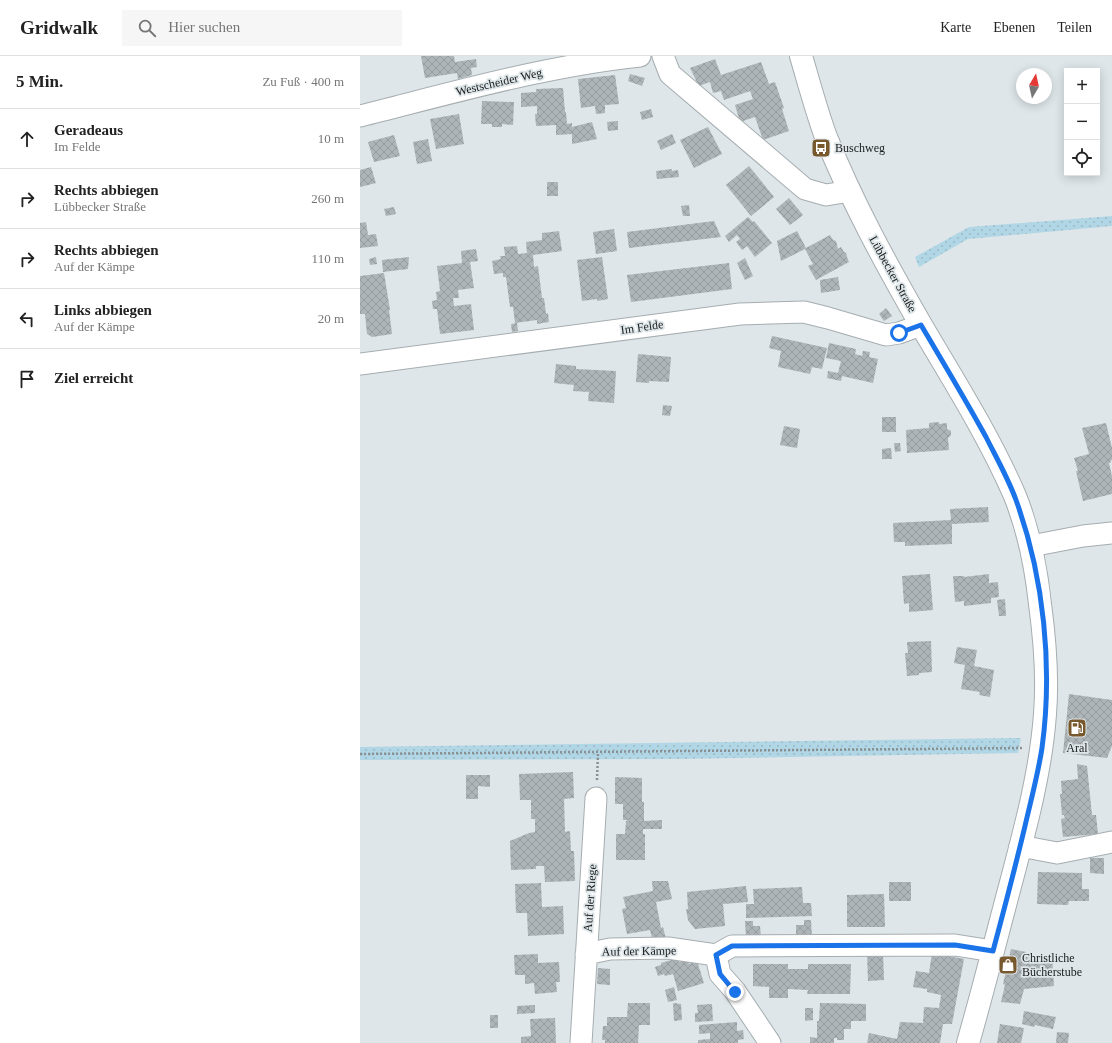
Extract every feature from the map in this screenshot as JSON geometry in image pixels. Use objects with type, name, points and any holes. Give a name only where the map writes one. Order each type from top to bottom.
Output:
[{"type":"main road","name":"Lübbecker Straße","points":[[801,56],[826,136],[850,191],[921,325],[969,406],[994,453],[1015,498],[1031,546],[1038,584],[1046,666],[1045,713],[1042,748],[1020,846],[968,1043]]},
{"type":"street","name":"Westscheider Weg","points":[[360,116],[538,73],[612,57],[640,56]]},
{"type":"street","points":[[663,56],[670,74],[805,189],[826,195],[850,191]]},
{"type":"street","name":"Im Felde","points":[[360,364],[740,314],[804,312],[886,335],[899,333],[921,325]]},
{"type":"street","points":[[1031,546],[1083,536],[1112,533]]},
{"type":"street","name":"Auf der Riege","points":[[581,1043],[596,798]]},
{"type":"street","points":[[1020,846],[1057,853],[1112,842]]},
{"type":"street","points":[[770,1043],[735,992],[720,974],[716,955],[732,946],[955,945],[993,951]]},
{"type":"street","name":"Auf der Kämpe","points":[[586,954],[610,949],[668,948],[716,955]]},
{"type":"path","points":[[360,754],[1042,748]]},
{"type":"path","points":[[596,798],[598,752]]},
{"type":"shaded area","points":[[1112,216],[1112,226],[968,239],[919,267],[915,257],[969,227]]},
{"type":"shaded area","points":[[1021,738],[1018,753],[676,759],[360,760],[360,747]]},
{"type":"building","points":[[421,56],[454,56],[455,62],[476,59],[477,67],[471,68],[472,75],[458,79],[457,73],[425,78]]},
{"type":"building","points":[[715,59],[721,75],[761,62],[769,84],[775,82],[784,108],[782,109],[789,131],[763,140],[755,117],[740,122],[735,105],[753,99],[750,91],[724,100],[721,91],[713,93],[710,82],[699,86],[690,68]]},
{"type":"building","points":[[630,74],[645,78],[642,86],[628,81]]},
{"type":"building","points":[[615,75],[619,104],[605,105],[605,113],[596,114],[595,106],[581,108],[578,79]]},
{"type":"building","points":[[563,88],[567,124],[572,123],[572,127],[592,122],[597,139],[572,144],[572,134],[556,135],[556,125],[536,126],[535,114],[537,114],[537,106],[521,107],[521,93],[536,92],[536,89]]},
{"type":"building","points":[[482,101],[514,102],[513,125],[502,124],[502,127],[492,127],[492,124],[481,124]]},
{"type":"building","points":[[651,109],[653,117],[642,120],[640,112]]},
{"type":"building","points":[[459,114],[464,144],[436,149],[430,119]]},
{"type":"building","points":[[618,121],[618,130],[608,131],[607,122]]},
{"type":"building","points":[[708,127],[722,154],[694,168],[680,140]]},
{"type":"building","points":[[672,134],[676,143],[661,150],[657,141]]},
{"type":"building","points":[[394,135],[400,156],[374,162],[368,142]]},
{"type":"building","points":[[428,139],[432,161],[417,164],[413,142]]},
{"type":"building","points":[[749,166],[774,197],[751,216],[726,185]]},
{"type":"building","points":[[371,167],[376,183],[360,187],[360,170]]},
{"type":"building","points":[[672,169],[672,171],[678,170],[679,177],[657,179],[656,171]]},
{"type":"building","points":[[547,182],[558,182],[558,196],[547,196]]},
{"type":"building","points":[[789,198],[803,215],[790,225],[776,209]]},
{"type":"building","points":[[689,205],[690,216],[683,216],[681,206]]},
{"type":"building","points":[[394,207],[396,214],[386,216],[384,209]]},
{"type":"building","points":[[748,217],[753,222],[754,221],[772,243],[755,257],[747,246],[742,250],[736,242],[740,239],[737,235],[729,242],[725,236]]},
{"type":"building","points":[[714,221],[721,237],[629,248],[627,232]]},
{"type":"building","points":[[366,222],[368,235],[376,234],[378,246],[360,248],[360,223]]},
{"type":"building","points":[[614,229],[617,251],[596,254],[593,232]]},
{"type":"building","points":[[559,231],[562,251],[533,255],[534,267],[538,266],[542,298],[544,298],[546,314],[548,313],[549,322],[537,324],[537,320],[515,323],[513,307],[510,307],[506,277],[503,277],[503,273],[494,274],[492,261],[501,259],[500,256],[505,256],[504,247],[517,246],[518,254],[527,253],[526,242],[542,240],[542,233]]},
{"type":"building","points":[[797,231],[806,248],[830,235],[833,240],[836,241],[838,249],[841,247],[846,253],[849,262],[816,280],[808,266],[813,264],[805,249],[781,261],[777,241]]},
{"type":"building","points":[[476,249],[478,261],[470,262],[474,288],[458,290],[459,298],[453,298],[454,306],[471,304],[474,330],[440,334],[437,309],[433,309],[432,301],[437,300],[436,292],[440,291],[437,266],[462,263],[461,251]]},
{"type":"building","points":[[376,257],[377,264],[370,265],[369,259]]},
{"type":"building","points":[[409,257],[408,269],[383,272],[382,260]]},
{"type":"building","points":[[602,257],[608,299],[582,301],[577,260]]},
{"type":"building","points":[[745,258],[753,276],[745,280],[737,263]]},
{"type":"building","points":[[729,263],[732,289],[631,302],[627,275]]},
{"type":"building","points":[[384,273],[392,334],[372,337],[367,334],[365,314],[360,314],[360,276]]},
{"type":"building","points":[[838,277],[840,290],[821,293],[820,280]]},
{"type":"building","points":[[886,308],[892,316],[884,321],[879,314]]},
{"type":"building","points":[[517,323],[518,331],[512,332],[511,324]]},
{"type":"building","points":[[772,336],[827,348],[822,369],[812,367],[810,374],[778,367],[781,351],[769,348]]},
{"type":"building","points":[[829,343],[856,349],[855,354],[862,356],[863,351],[870,352],[869,357],[878,359],[873,383],[842,376],[841,381],[827,378],[828,371],[838,373],[841,361],[826,358]]},
{"type":"building","points":[[638,354],[671,357],[669,382],[636,382]]},
{"type":"building","points":[[556,364],[576,366],[576,369],[616,371],[614,403],[588,401],[589,392],[573,391],[574,385],[554,383]]},
{"type":"building","points":[[663,405],[672,406],[670,416],[662,415]]},
{"type":"building","points":[[882,417],[896,417],[896,432],[882,432]]},
{"type":"building","points":[[939,422],[939,424],[947,423],[947,429],[951,431],[951,435],[948,438],[949,450],[907,453],[906,430],[929,428],[929,423]]},
{"type":"building","points":[[1106,423],[1112,448],[1112,460],[1109,463],[1112,476],[1112,494],[1083,501],[1076,471],[1078,471],[1074,458],[1089,454],[1082,428]]},
{"type":"building","points":[[784,426],[800,429],[797,448],[780,445]]},
{"type":"building","points":[[894,443],[900,443],[901,451],[895,452]]},
{"type":"building","points":[[891,448],[892,459],[882,459],[882,449]]},
{"type":"building","points":[[988,507],[989,522],[952,524],[952,544],[905,546],[905,542],[894,542],[893,523],[951,520],[950,509]]},
{"type":"building","points":[[930,574],[933,610],[909,612],[909,603],[904,604],[902,576]]},
{"type":"building","points":[[989,574],[989,583],[998,582],[999,597],[991,598],[991,603],[964,606],[964,601],[955,602],[953,576],[964,577]]},
{"type":"building","points":[[1005,599],[1006,616],[999,616],[997,600]]},
{"type":"building","points":[[931,641],[932,672],[907,676],[905,653],[908,653],[907,642]]},
{"type":"building","points":[[957,647],[977,650],[974,666],[994,670],[990,697],[979,695],[980,692],[961,689],[965,665],[954,663]]},
{"type":"building","points":[[1069,694],[1112,700],[1112,746],[1107,758],[1063,753]]},
{"type":"building","points":[[1077,764],[1087,766],[1092,815],[1096,815],[1098,834],[1063,837],[1061,819],[1065,818],[1064,815],[1062,815],[1060,794],[1062,794],[1061,781],[1078,779]]},
{"type":"building","points":[[573,772],[574,798],[564,799],[565,832],[570,831],[571,851],[574,851],[575,881],[545,882],[544,866],[536,866],[536,869],[511,870],[510,841],[535,832],[535,819],[531,819],[531,800],[520,800],[519,774]]},
{"type":"building","points":[[466,775],[490,775],[490,787],[478,786],[478,799],[466,799]]},
{"type":"building","points":[[615,777],[642,778],[644,821],[662,820],[662,829],[643,829],[643,834],[645,834],[645,860],[616,860],[616,834],[625,834],[626,821],[630,820],[623,820],[623,804],[615,804]]},
{"type":"building","points":[[1090,858],[1104,858],[1104,874],[1090,873]]},
{"type":"building","points":[[1038,872],[1082,873],[1082,889],[1089,889],[1089,901],[1069,901],[1068,905],[1037,904]]},
{"type":"building","points":[[652,881],[668,881],[672,899],[656,902],[661,928],[663,927],[666,939],[653,942],[650,930],[627,934],[622,909],[626,908],[623,897],[653,891]]},
{"type":"building","points":[[889,882],[911,882],[911,901],[889,901]]},
{"type":"building","points":[[541,883],[542,907],[563,906],[564,934],[528,936],[527,913],[516,913],[515,884]]},
{"type":"building","points":[[746,886],[748,902],[723,904],[725,926],[695,929],[688,920],[686,909],[688,909],[687,892]]},
{"type":"building","points":[[802,887],[803,903],[811,903],[812,916],[746,918],[746,904],[754,904],[753,889]]},
{"type":"building","points":[[884,894],[885,927],[847,927],[847,895]]},
{"type":"building","points":[[804,920],[811,920],[812,937],[796,937],[796,925],[804,925]]},
{"type":"building","points":[[745,921],[753,921],[753,926],[760,926],[761,937],[746,937]]},
{"type":"building","points":[[1011,949],[1026,952],[1025,957],[1052,956],[1054,986],[1024,989],[1020,1004],[1001,1002],[1005,985],[1003,984]]},
{"type":"building","points":[[883,953],[884,980],[868,981],[867,954]]},
{"type":"building","points":[[932,953],[964,959],[952,1024],[943,1024],[940,1043],[867,1043],[869,1033],[897,1039],[900,1022],[923,1023],[924,1007],[939,1008],[941,995],[927,992],[927,989],[913,987],[916,971],[929,973]]},
{"type":"building","points":[[538,954],[538,963],[559,962],[560,982],[556,982],[557,992],[535,994],[534,983],[525,984],[525,975],[515,975],[514,955]]},
{"type":"building","points":[[678,958],[679,962],[688,959],[689,964],[697,961],[704,983],[678,991],[673,974],[658,976],[655,967],[661,965],[661,963]]},
{"type":"building","points":[[753,964],[788,964],[788,969],[808,969],[808,964],[851,964],[850,994],[807,994],[808,990],[788,989],[788,998],[769,998],[769,987],[753,986]]},
{"type":"building","points":[[598,968],[610,969],[610,985],[597,984]]},
{"type":"building","points":[[674,987],[677,1000],[668,1002],[665,990]]},
{"type":"building","points":[[628,1003],[650,1003],[650,1025],[639,1025],[638,1043],[605,1043],[605,1040],[602,1040],[603,1026],[607,1026],[607,1017],[627,1017]]},
{"type":"building","points":[[673,1003],[681,1004],[682,1020],[674,1021]]},
{"type":"building","points":[[820,1003],[866,1004],[866,1021],[851,1021],[851,1029],[844,1029],[844,1040],[837,1040],[837,1038],[834,1038],[834,1043],[810,1043],[810,1037],[817,1038],[817,1021],[819,1021]]},
{"type":"building","points":[[712,1004],[713,1021],[695,1022],[695,1013],[698,1013],[697,1005]]},
{"type":"building","points":[[535,1005],[535,1013],[517,1014],[517,1006]]},
{"type":"building","points":[[805,1008],[813,1008],[813,1020],[805,1021]]},
{"type":"building","points":[[1024,1011],[1056,1017],[1053,1029],[1022,1024]]},
{"type":"building","points":[[490,1015],[498,1015],[498,1028],[490,1028]]},
{"type":"building","points":[[555,1018],[556,1043],[521,1043],[521,1037],[531,1036],[530,1019]]},
{"type":"building","points":[[737,1022],[737,1031],[743,1030],[744,1039],[738,1040],[738,1043],[698,1043],[698,1040],[710,1039],[710,1033],[699,1034],[699,1025]]},
{"type":"building","points":[[1000,1024],[1024,1028],[1021,1043],[997,1043]]},
{"type":"building","points":[[1057,1032],[1069,1033],[1068,1043],[1056,1043]]},
{"type":"place","name":"Buschweg","points":[[821,148]]},
{"type":"place","name":"Aral","points":[[1077,728]]},
{"type":"place","name":"Christliche Bücherstube","points":[[1008,965]]},
{"type":"route","points":[[735,992],[720,974],[716,955],[732,946],[899,944],[955,945],[993,951],[1020,846],[1042,748],[1045,713],[1046,666],[1042,616],[1031,546],[1015,498],[994,453],[969,406],[921,325],[899,333]]}]
